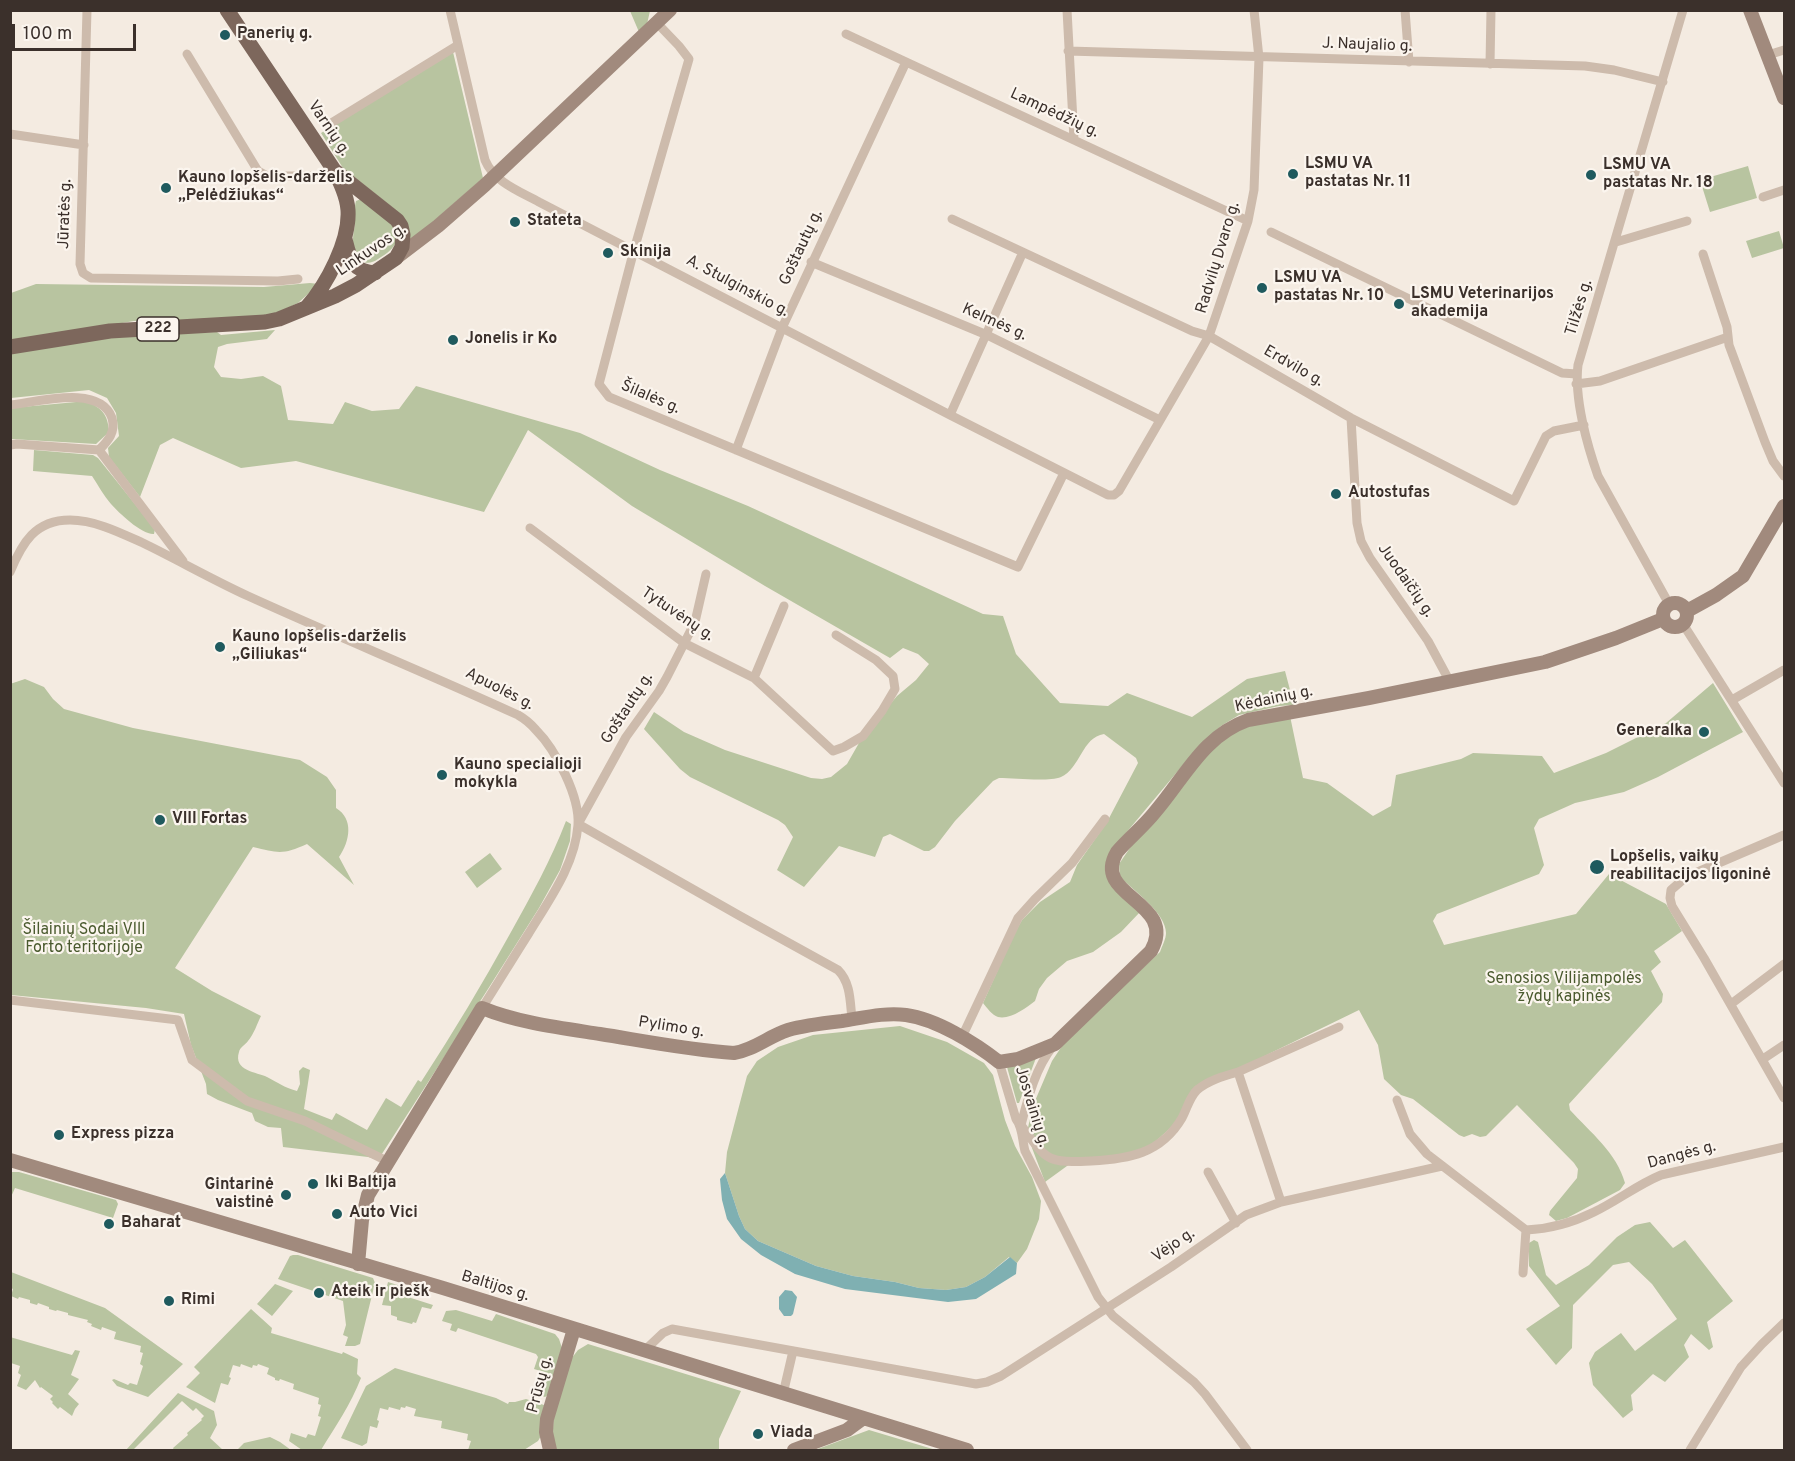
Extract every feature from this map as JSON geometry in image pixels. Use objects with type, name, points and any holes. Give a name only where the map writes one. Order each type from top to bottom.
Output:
[{"type":"main road","name":"Varnių g.","points":[[227,10],[334,170],[346,197],[348,211],[345,239],[328,277],[305,310]]},
{"type":"main road","name":"Linkuvos g.","points":[[10,347],[110,331],[265,322],[305,310],[336,297],[375,273],[438,226],[495,176],[656,17],[670,10]]},
{"type":"main road","points":[[1750,10],[1785,98]]},
{"type":"main road","points":[[334,170],[397,220],[401,226],[403,241],[396,258]]},
{"type":"main road","points":[[348,211],[356,197],[371,198]]},
{"type":"main road","points":[[345,239],[351,262],[358,269],[375,273]]},
{"type":"main road","points":[[1685,617],[1682,604],[1677,602],[1669,604],[1664,610],[1663,619],[1674,627],[1743,576],[1785,506]]},
{"type":"main road","name":"Kėdainių g.","points":[[1055,1044],[1145,958],[1156,942],[1155,923],[1147,910],[1115,882],[1112,874],[1113,858],[1116,852],[1155,813],[1217,735],[1233,725],[1248,720],[1520,668],[1570,655],[1663,619]]},
{"type":"main road","name":"Pylimo g.","points":[[482,1008],[496,1014],[580,1031],[734,1053],[749,1050],[788,1030],[852,1019]]},
{"type":"main road","name":"Apuolės g.","points":[[358,1264],[364,1204],[368,1195],[482,1008]]},
{"type":"main road","name":"Josvainių g.","points":[[852,1019],[895,1014],[906,1015],[936,1024],[962,1037],[999,1062]]},
{"type":"main road","points":[[999,1062],[1018,1059],[1055,1044]]},
{"type":"main road","name":"Baltijos g.","points":[[10,1160],[443,1288],[967,1450]]},
{"type":"main road","name":"Prūsų g.","points":[[550,1450],[546,1432],[548,1419],[574,1329]]},
{"type":"main road","points":[[794,1450],[847,1430],[862,1419]]},
{"type":"street","name":"Jūratės g.","points":[[87,10],[80,264],[83,273],[91,278],[278,281],[298,279]]},
{"type":"street","points":[[450,10],[485,160],[495,176]]},
{"type":"street","points":[[1066,10],[1074,140]]},
{"type":"street","name":"Radvilų Dvaro g.","points":[[1119,491],[1209,336],[1248,221],[1254,190],[1259,58],[1254,10]]},
{"type":"street","points":[[1405,10],[1409,62]]},
{"type":"street","points":[[1490,64],[1491,10]]},
{"type":"street","name":"Tilžės g.","points":[[1669,604],[1604,489],[1590,454],[1577,379],[1578,366],[1620,241],[1683,10]]},
{"type":"street","name":"Šilalės g.","points":[[656,17],[688,58],[599,384],[609,397],[1018,567],[1064,473]]},
{"type":"street","name":"Lampėdžių g.","points":[[846,34],[1248,221]]},
{"type":"street","points":[[328,125],[458,45]]},
{"type":"street","points":[[1768,55],[1785,50]]},
{"type":"street","name":"J. Naujalio g.","points":[[1068,51],[1599,68],[1663,82]]},
{"type":"street","points":[[187,54],[258,171],[267,176],[324,176],[334,170]]},
{"type":"street","name":"Goštautų g.","points":[[736,450],[782,328],[906,62]]},
{"type":"street","points":[[10,134],[84,146]]},
{"type":"street","name":"A. Stulginskio g.","points":[[495,176],[538,202],[1064,473],[1108,495],[1114,495],[1119,491]]},
{"type":"street","points":[[1763,196],[1785,190]]},
{"type":"street","name":"Erdvilo g.","points":[[952,219],[1192,331],[1209,336],[1351,418],[1514,501],[1546,436],[1554,431],[1584,425]]},
{"type":"street","points":[[1620,241],[1687,221]]},
{"type":"street","points":[[1271,232],[1577,379],[1600,381],[1728,337]]},
{"type":"street","points":[[950,415],[1023,252]]},
{"type":"street","points":[[1703,254],[1727,327],[1728,337],[1765,442],[1773,461],[1785,476]]},
{"type":"street","name":"Kelmės g.","points":[[811,262],[987,335],[1160,420]]},
{"type":"street","points":[[10,405],[87,397],[100,402],[110,412],[114,426],[109,440],[99,450]]},
{"type":"street","name":"Juodaičių g.","points":[[1351,418],[1357,523],[1361,540],[1370,558],[1428,640],[1450,682]]},
{"type":"street","points":[[10,445],[99,450],[184,563]]},
{"type":"street","name":"Apuolės g.","points":[[10,572],[24,544],[33,532],[50,522],[72,520],[109,527],[246,595],[519,715],[537,730],[558,762],[572,792],[579,824],[574,849],[565,873],[482,1008]]},
{"type":"street","name":"Tytuvėnų g.","points":[[530,528],[684,643],[754,678],[833,751],[863,736],[895,689],[893,676],[876,660],[836,635]]},
{"type":"street","name":"Goštautų g.","points":[[579,824],[626,737],[659,691],[695,622],[706,574]]},
{"type":"street","points":[[754,678],[784,606]]},
{"type":"street","points":[[1685,617],[1732,700],[1780,767],[1785,783]]},
{"type":"street","points":[[1732,700],[1785,670]]},
{"type":"street","points":[[962,1037],[1018,918],[1072,863],[1105,819]]},
{"type":"street","points":[[579,824],[838,970],[848,986],[852,1019]]},
{"type":"street","points":[[1785,835],[1686,878],[1671,890],[1670,898],[1672,906],[1785,1098]]},
{"type":"street","points":[[1731,1004],[1785,964]]},
{"type":"street","points":[[10,1000],[178,1020],[192,1060],[247,1101],[305,1121],[387,1161]]},
{"type":"street","points":[[1055,1044],[1041,1063],[1021,1125],[1039,1150],[1054,1160],[1065,1162],[1120,1159],[1133,1157],[1152,1148],[1182,1119],[1195,1092],[1213,1080],[1238,1072],[1339,1028]]},
{"type":"street","points":[[1763,1059],[1785,1045]]},
{"type":"street","name":"Josvainių g.","points":[[999,1062],[1021,1125],[1026,1152],[1086,1274],[1106,1309],[1194,1382],[1247,1450]]},
{"type":"street","points":[[1238,1072],[1281,1202]]},
{"type":"street","points":[[1397,1100],[1410,1134],[1427,1154],[1526,1230],[1523,1273]]},
{"type":"street","name":"Dangės g.","points":[[1526,1230],[1569,1223],[1596,1211],[1661,1175],[1785,1147]]},
{"type":"street","name":"Vėjo g.","points":[[645,1350],[663,1333],[672,1329],[975,1384],[987,1382],[1001,1376],[1106,1309],[1246,1215],[1281,1202],[1442,1166]]},
{"type":"street","points":[[1208,1172],[1236,1223]]},
{"type":"street","points":[[1690,1450],[1741,1367],[1785,1323]]},
{"type":"street","points":[[783,1394],[793,1351]]},
{"type":"green space","points":[[630,11],[650,11],[647,24],[639,32]]},
{"type":"green space","points":[[453,52],[483,178],[410,242],[393,208],[343,168],[321,133]]},
{"type":"green space","points":[[1748,166],[1757,198],[1710,212],[1700,180]]},
{"type":"green space","points":[[361,199],[393,224],[398,239],[387,253],[368,263],[360,259],[353,245],[355,204]]},
{"type":"green space","points":[[1779,231],[1784,248],[1752,258],[1746,241]]},
{"type":"green space","points":[[36,284],[264,287],[319,284],[298,303],[275,314],[248,319],[134,321],[11,342],[11,293]]},
{"type":"green space","points":[[275,330],[267,339],[218,347],[214,367],[221,377],[241,379],[263,376],[281,386],[288,420],[333,424],[345,402],[372,411],[399,409],[416,386],[580,433],[660,470],[748,506],[983,614],[1003,616],[1016,654],[1060,703],[1108,706],[1127,693],[1192,717],[1247,679],[1285,671],[1294,705],[1239,715],[1221,726],[1198,747],[1115,846],[1109,859],[1140,912],[1121,932],[1093,952],[1067,961],[1047,978],[1039,989],[1035,1001],[1023,1010],[1013,1015],[998,1017],[983,1003],[1013,936],[1022,920],[1040,902],[1070,882],[1077,865],[1107,822],[1138,763],[1136,758],[1104,734],[1097,736],[1086,747],[1073,767],[1061,777],[1040,780],[999,778],[993,781],[929,851],[924,851],[890,834],[883,837],[875,857],[839,846],[804,887],[777,870],[793,837],[785,825],[690,777],[644,729],[654,712],[684,732],[725,750],[811,778],[831,777],[847,764],[863,736],[897,696],[916,680],[929,664],[918,654],[903,648],[890,658],[632,506],[528,430],[484,512],[296,461],[241,468],[173,438],[160,445],[140,497],[109,457],[108,448],[119,436],[116,413],[107,398],[89,390],[11,398],[11,352],[107,336],[217,332],[221,335]]},
{"type":"green space","points":[[87,401],[103,413],[107,421],[109,432],[96,444],[11,439],[11,408]]},
{"type":"green space","points":[[34,450],[93,455],[98,458],[155,529],[154,534],[143,531],[119,513],[108,501],[92,476],[33,471]]},
{"type":"green space","name":"VIII Fortas","points":[[25,679],[44,687],[64,709],[133,728],[300,760],[327,777],[336,790],[336,808],[346,818],[348,824],[348,837],[339,857],[354,885],[307,844],[280,852],[253,847],[175,968],[212,991],[261,1016],[252,1035],[241,1047],[238,1058],[243,1067],[297,1091],[300,1084],[299,1071],[303,1067],[310,1070],[304,1109],[332,1120],[336,1113],[367,1130],[386,1098],[401,1107],[418,1080],[421,1082],[468,1008],[500,951],[540,878],[566,821],[571,824],[570,841],[560,870],[539,908],[378,1160],[283,1147],[281,1128],[268,1127],[255,1121],[252,1113],[207,1094],[206,1084],[191,1045],[184,1014],[146,1008],[11,995],[10,684]]},
{"type":"green space","name":"Senosios Vilijampolės žydų kapinės","points":[[1713,683],[1743,732],[1658,777],[1624,792],[1575,803],[1539,819],[1534,828],[1544,865],[1539,874],[1437,914],[1433,921],[1444,945],[1576,914],[1609,874],[1666,904],[1682,931],[1654,951],[1661,962],[1651,971],[1663,994],[1662,1002],[1569,1104],[1570,1110],[1616,1162],[1625,1183],[1620,1190],[1567,1218],[1556,1221],[1549,1215],[1550,1211],[1577,1178],[1578,1169],[1574,1163],[1517,1105],[1486,1136],[1480,1137],[1472,1134],[1464,1137],[1413,1099],[1401,1095],[1384,1079],[1378,1045],[1359,1010],[1242,1067],[1203,1082],[1178,1121],[1155,1142],[1132,1155],[1078,1158],[1045,1182],[1032,1148],[1028,1128],[1032,1108],[1052,1061],[1068,1037],[1160,952],[1165,938],[1165,925],[1161,918],[1148,902],[1120,877],[1119,864],[1134,842],[1211,749],[1237,731],[1290,716],[1303,778],[1327,783],[1373,816],[1391,806],[1396,775],[1461,759],[1473,753],[1542,756],[1554,773],[1606,753],[1666,723]]},
{"type":"green space","points":[[490,853],[502,869],[477,888],[465,872]]},
{"type":"green space","points":[[900,1026],[947,1042],[984,1063],[993,1075],[1005,1120],[1041,1201],[1039,1219],[1027,1249],[1017,1263],[1009,1257],[985,1277],[966,1287],[946,1290],[919,1288],[853,1276],[816,1266],[758,1241],[745,1229],[725,1173],[727,1152],[747,1076],[757,1061],[778,1047],[813,1035]]},
{"type":"green space","points":[[1036,1058],[1019,1103],[1017,1103],[1007,1067]]},
{"type":"green space","points":[[11,1172],[19,1172],[116,1200],[118,1204],[113,1218],[15,1188],[11,1197]]},
{"type":"green space","points":[[1650,1222],[1673,1248],[1685,1240],[1733,1301],[1707,1322],[1713,1347],[1709,1350],[1691,1334],[1684,1345],[1689,1357],[1665,1382],[1653,1374],[1631,1395],[1633,1410],[1623,1418],[1593,1385],[1589,1363],[1595,1352],[1621,1333],[1635,1351],[1677,1319],[1652,1284],[1629,1262],[1613,1265],[1573,1305],[1572,1348],[1556,1365],[1526,1329],[1560,1306],[1529,1266],[1529,1243],[1534,1240],[1538,1242],[1546,1275],[1556,1285],[1589,1265],[1617,1237],[1635,1225]]},
{"type":"green space","points":[[290,1256],[373,1278],[375,1283],[360,1344],[345,1346],[348,1337],[343,1335],[346,1325],[343,1301],[278,1279]]},
{"type":"green space","points":[[11,1272],[105,1308],[183,1364],[148,1397],[117,1386],[112,1380],[137,1385],[143,1366],[140,1364],[143,1353],[140,1352],[141,1346],[114,1339],[116,1332],[91,1326],[88,1320],[49,1309],[38,1303],[37,1305],[30,1303],[30,1300],[11,1296],[13,1289],[11,1288]]},
{"type":"green space","points":[[388,1282],[413,1290],[411,1298],[433,1305],[431,1309],[422,1307],[416,1323],[397,1320],[397,1317],[391,1315],[391,1306],[382,1305]]},
{"type":"green space","points":[[275,1284],[293,1291],[272,1316],[257,1304]]},
{"type":"green space","points":[[251,1309],[272,1328],[271,1333],[342,1354],[343,1352],[358,1359],[357,1374],[361,1378],[357,1388],[321,1450],[302,1450],[289,1441],[291,1433],[306,1438],[308,1434],[315,1436],[321,1417],[318,1416],[321,1405],[318,1404],[319,1398],[293,1389],[294,1384],[280,1379],[275,1380],[267,1374],[269,1368],[258,1364],[253,1365],[252,1368],[241,1364],[240,1367],[233,1365],[228,1385],[221,1383],[215,1403],[186,1387],[200,1373],[194,1367]]},
{"type":"green space","points":[[456,1310],[492,1321],[496,1314],[555,1334],[562,1348],[549,1394],[545,1397],[538,1395],[544,1372],[534,1369],[538,1357],[536,1354],[458,1328],[456,1332],[450,1330],[452,1324],[442,1321],[446,1311]]},
{"type":"green space","points":[[10,1337],[72,1355],[75,1350],[80,1351],[71,1375],[79,1379],[68,1394],[79,1404],[72,1416],[60,1407],[58,1409],[50,1399],[53,1396],[40,1388],[35,1380],[26,1390],[17,1386],[21,1375],[18,1373],[20,1366],[11,1363]]},
{"type":"green space","points":[[588,1344],[741,1391],[719,1439],[719,1450],[555,1450],[552,1440],[554,1416],[571,1359],[578,1350]]},
{"type":"green space","points":[[395,1368],[496,1398],[508,1404],[526,1399],[544,1405],[541,1436],[538,1441],[524,1450],[468,1450],[471,1441],[467,1440],[468,1434],[441,1428],[442,1421],[414,1416],[416,1409],[406,1406],[401,1407],[400,1410],[389,1407],[388,1410],[380,1408],[377,1428],[370,1426],[367,1443],[362,1446],[341,1438],[366,1386]]},
{"type":"green space","points":[[178,1393],[214,1411],[217,1425],[210,1438],[223,1450],[174,1450],[173,1448],[204,1416],[196,1408],[193,1411],[182,1401],[133,1450],[126,1450]]},
{"type":"green space","points":[[869,1430],[936,1450],[815,1450]]},
{"type":"green space","points":[[270,1437],[291,1450],[237,1450],[244,1443]]},
{"type":"water","points":[[725,1173],[745,1229],[758,1241],[816,1266],[853,1276],[919,1288],[946,1290],[966,1287],[985,1277],[1010,1257],[1017,1263],[1016,1274],[976,1299],[948,1302],[845,1289],[795,1274],[761,1255],[741,1239],[727,1219],[720,1179]]},
{"type":"water","points":[[785,1290],[792,1291],[797,1297],[791,1316],[784,1316],[779,1309],[779,1297]]},
{"type":"place","name":"Panerių g.","points":[[225,35]]},
{"type":"place","name":"LSMU VA pastatas Nr. 11","points":[[1293,174]]},
{"type":"place","name":"LSMU VA pastatas Nr. 18","points":[[1591,175]]},
{"type":"place","name":"Kauno lopšelis-darželis „Pelėdžiukas“","points":[[166,188]]},
{"type":"place","name":"Stateta","points":[[515,222]]},
{"type":"place","name":"Skinija","points":[[608,253]]},
{"type":"place","name":"LSMU VA pastatas Nr. 10","points":[[1262,288]]},
{"type":"place","name":"LSMU Veterinarijos akademija","points":[[1399,304]]},
{"type":"place","name":"Jonelis ir Ko","points":[[453,340]]},
{"type":"place","name":"Autostufas","points":[[1336,494]]},
{"type":"place","name":"Kauno lopšelis-darželis „Giliukas“","points":[[220,647]]},
{"type":"place","name":"Generalka","points":[[1704,732]]},
{"type":"place","name":"Kauno specialioji mokykla","points":[[442,775]]},
{"type":"place","name":"VIII Fortas","points":[[160,820]]},
{"type":"place","name":"Lopšelis, vaikų reabilitacijos ligoninė","points":[[1597,867]]},
{"type":"place","name":"Express pizza","points":[[59,1135]]},
{"type":"place","name":"Iki Baltija","points":[[313,1184]]},
{"type":"place","name":"Gintarinė vaistinė","points":[[286,1195]]},
{"type":"place","name":"Auto Vici","points":[[337,1214]]},
{"type":"place","name":"Baharat","points":[[109,1224]]},
{"type":"place","name":"Ateik ir piešk","points":[[319,1293]]},
{"type":"place","name":"Rimi","points":[[169,1301]]},
{"type":"place","name":"Viada","points":[[758,1434]]},
{"type":"park label","name":"Šilainių Sodai Vlll Forto teritorijoje","points":[[84,940]]}]
